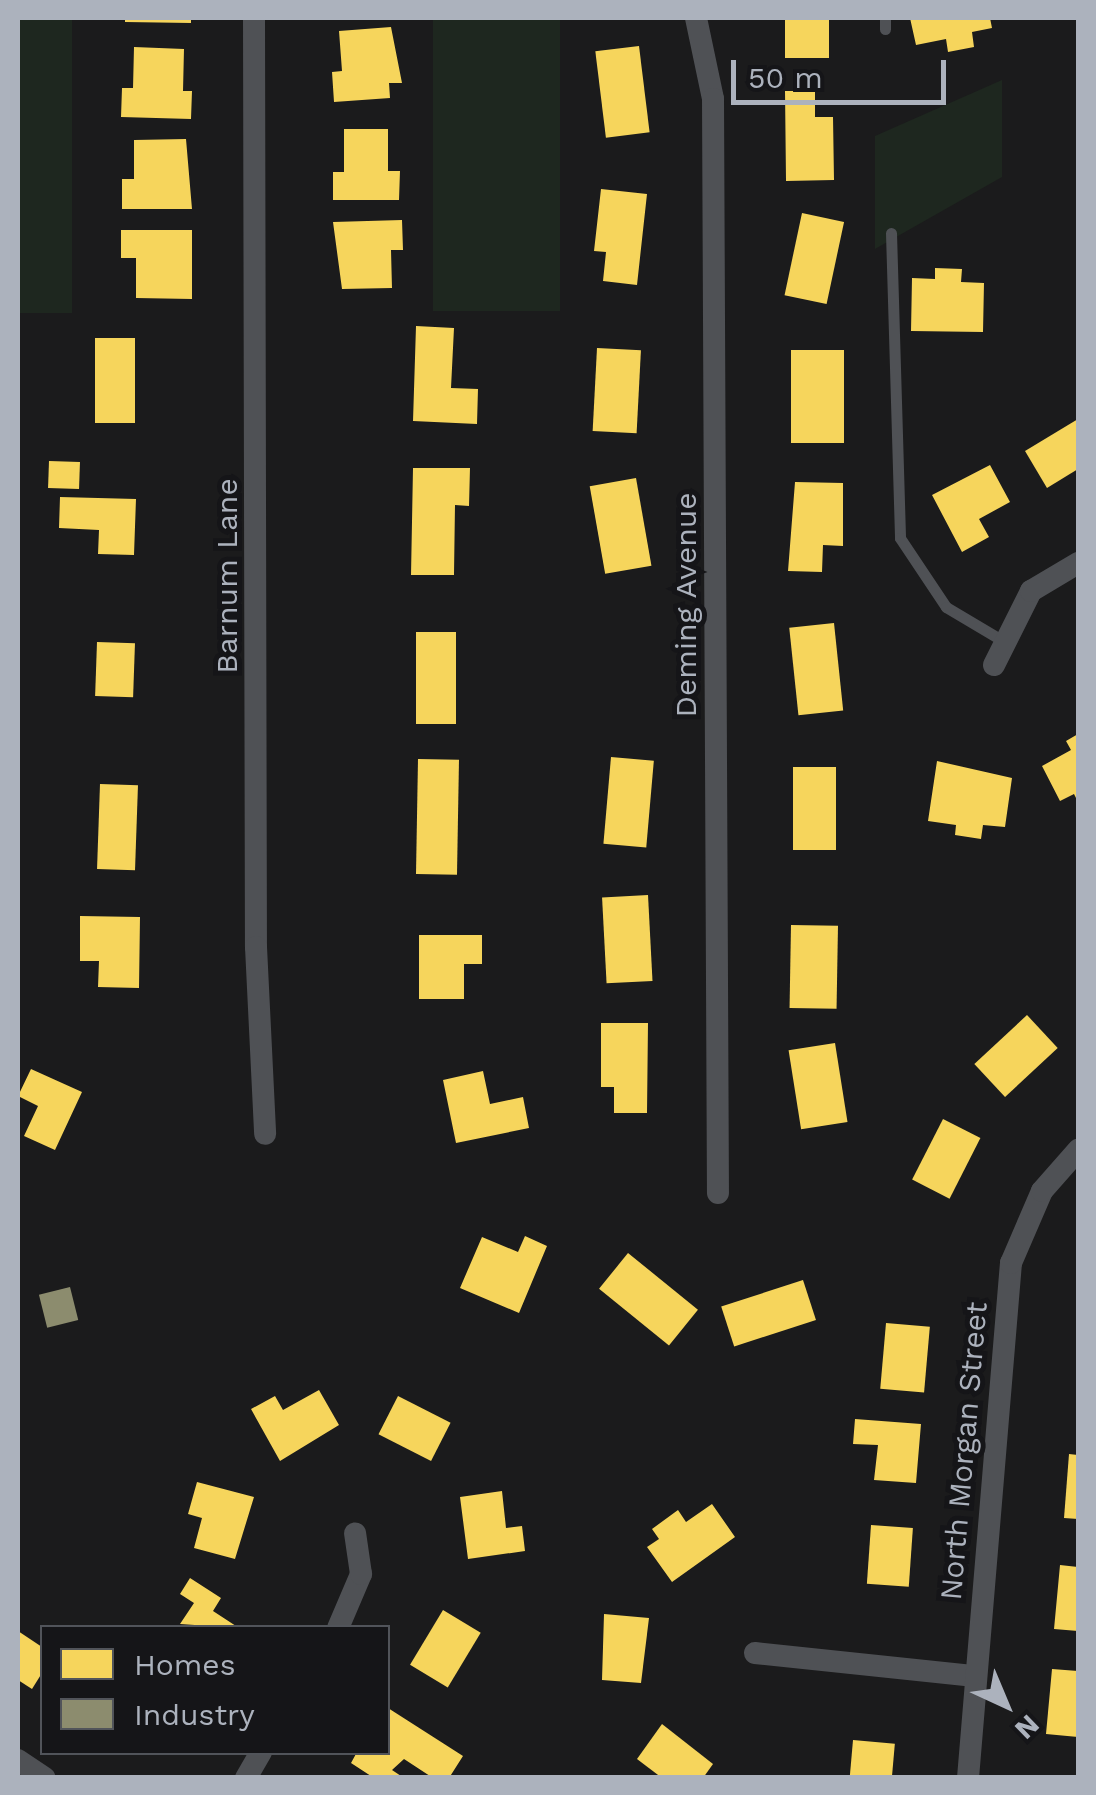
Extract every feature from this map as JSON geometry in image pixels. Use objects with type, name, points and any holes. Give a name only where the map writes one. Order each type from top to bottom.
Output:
[{"type":"street","name":"Barnum Lane","points":[[254,18],[256,947],[265,1134]]},
{"type":"street","name":"Deming Avenue","points":[[696,18],[713,99],[718,1194]]},
{"type":"street","points":[[994,664],[1031,590],[1078,563]]},
{"type":"street","name":"North Morgan Street","points":[[968,1778],[1011,1263],[1042,1191],[1078,1150]]},
{"type":"street","points":[[339,1625],[360,1574],[355,1533]]},
{"type":"street","points":[[755,1653],[975,1676]]},
{"type":"street","points":[[246,1778],[259,1755]]},
{"type":"street","points":[[18,1760],[45,1778]]},
{"type":"lane","points":[[890,233],[900,538],[946,607],[1005,642]]},
{"type":"shaded area","points":[[18,18],[72,18],[72,313],[18,313]]},
{"type":"shaded area","points":[[433,18],[560,18],[560,311],[433,311]]},
{"type":"shaded area","points":[[1002,80],[1002,177],[875,249],[875,136]]},
{"type":"building: Homes","points":[[125,18],[191,18],[191,23],[125,22]]},
{"type":"building: Homes","points":[[785,18],[829,18],[829,58],[785,58]]},
{"type":"building: Homes","points":[[910,18],[990,18],[992,28],[972,32],[974,47],[948,52],[946,39],[916,45]]},
{"type":"building: Homes","points":[[391,27],[402,83],[389,83],[390,98],[334,102],[332,72],[342,71],[339,31]]},
{"type":"building: Homes","points":[[639,46],[650,132],[606,138],[595,51]]},
{"type":"building: Homes","points":[[134,47],[184,49],[183,91],[192,91],[191,119],[121,117],[122,88],[133,88]]},
{"type":"building: Homes","points":[[785,91],[815,91],[815,117],[833,117],[834,180],[786,181]]},
{"type":"building: Homes","points":[[344,129],[388,129],[388,171],[400,171],[399,200],[333,200],[333,172],[344,172]]},
{"type":"building: Homes","points":[[186,139],[192,209],[122,209],[122,179],[134,179],[134,140]]},
{"type":"building: Homes","points":[[601,189],[647,194],[637,285],[603,281],[606,252],[594,251]]},
{"type":"building: Homes","points":[[802,213],[844,222],[827,304],[785,295]]},
{"type":"building: Homes","points":[[402,220],[403,250],[391,250],[392,288],[342,289],[333,222]]},
{"type":"building: Homes","points":[[121,230],[192,230],[192,299],[136,298],[136,258],[121,258]]},
{"type":"building: Homes","points":[[935,268],[962,269],[961,282],[984,283],[983,332],[911,331],[912,278],[935,279]]},
{"type":"building: Homes","points":[[416,326],[454,328],[451,388],[478,389],[477,424],[413,421]]},
{"type":"building: Homes","points":[[95,338],[135,338],[135,423],[95,423]]},
{"type":"building: Homes","points":[[597,348],[641,350],[637,433],[593,431]]},
{"type":"building: Homes","points":[[791,350],[844,350],[844,443],[791,443]]},
{"type":"building: Homes","points":[[1078,419],[1078,469],[1047,488],[1025,451]]},
{"type":"building: Homes","points":[[49,461],[80,462],[79,489],[48,488]]},
{"type":"building: Homes","points":[[990,465],[1010,502],[979,519],[989,537],[962,552],[932,495]]},
{"type":"building: Homes","points":[[413,468],[470,468],[469,506],[455,505],[454,575],[411,575]]},
{"type":"building: Homes","points":[[636,478],[651,566],[605,574],[590,486]]},
{"type":"building: Homes","points":[[795,482],[843,483],[843,546],[823,545],[822,572],[788,571]]},
{"type":"building: Homes","points":[[60,497],[136,499],[134,555],[98,554],[99,530],[59,528]]},
{"type":"building: Homes","points":[[834,623],[843,711],[798,715],[789,628]]},
{"type":"building: Homes","points":[[416,632],[456,632],[456,724],[416,724]]},
{"type":"building: Homes","points":[[97,642],[135,643],[133,697],[95,696]]},
{"type":"building: Homes","points":[[1078,734],[1078,802],[1074,794],[1060,801],[1042,766],[1071,750],[1066,741]]},
{"type":"building: Homes","points":[[611,757],[654,761],[646,847],[603,844]]},
{"type":"building: Homes","points":[[418,759],[459,760],[457,875],[416,874]]},
{"type":"building: Homes","points":[[937,761],[1012,778],[1005,827],[983,825],[981,839],[955,835],[956,825],[928,821]]},
{"type":"building: Homes","points":[[793,767],[836,767],[836,850],[793,850]]},
{"type":"building: Homes","points":[[100,784],[138,785],[135,870],[97,869]]},
{"type":"building: Homes","points":[[648,895],[653,981],[607,983],[602,897]]},
{"type":"building: Homes","points":[[80,916],[140,917],[139,988],[98,987],[99,961],[80,961]]},
{"type":"building: Homes","points":[[791,925],[838,926],[837,1009],[790,1008]]},
{"type":"building: Homes","points":[[419,935],[482,935],[482,964],[464,964],[464,999],[419,999]]},
{"type":"building: Homes","points":[[1027,1015],[1058,1048],[1005,1097],[974,1064]]},
{"type":"building: Homes","points":[[601,1023],[648,1023],[647,1113],[614,1113],[614,1087],[601,1087]]},
{"type":"building: Homes","points":[[835,1043],[848,1122],[801,1129],[789,1050]]},
{"type":"building: Homes","points":[[31,1069],[82,1092],[55,1150],[24,1136],[38,1106],[18,1096]]},
{"type":"building: Homes","points":[[483,1071],[490,1104],[523,1097],[529,1128],[456,1143],[443,1080]]},
{"type":"building: Homes","points":[[943,1119],[980,1138],[950,1199],[912,1180]]},
{"type":"building: Homes","points":[[525,1236],[547,1246],[519,1313],[460,1288],[482,1237],[518,1252]]},
{"type":"building: Homes","points":[[628,1253],[698,1310],[669,1345],[599,1289]]},
{"type":"building: Homes","points":[[803,1280],[816,1320],[734,1347],[721,1307]]},
{"type":"building: Homes","points":[[886,1323],[930,1327],[924,1393],[880,1389]]},
{"type":"building: Homes","points":[[319,1390],[339,1425],[280,1461],[251,1409],[275,1396],[283,1410]]},
{"type":"building: Homes","points":[[398,1396],[451,1423],[431,1461],[378,1434]]},
{"type":"building: Homes","points":[[855,1419],[921,1424],[916,1483],[874,1480],[878,1445],[853,1444]]},
{"type":"building: Homes","points":[[1069,1454],[1078,1455],[1078,1519],[1064,1518]]},
{"type":"building: Homes","points":[[197,1482],[254,1497],[235,1559],[194,1548],[202,1518],[188,1514]]},
{"type":"building: Homes","points":[[502,1491],[506,1528],[522,1526],[525,1551],[468,1559],[460,1497]]},
{"type":"building: Homes","points":[[712,1504],[735,1537],[672,1582],[647,1547],[659,1539],[652,1529],[678,1510],[686,1522]]},
{"type":"building: Homes","points":[[871,1525],[913,1528],[909,1587],[867,1584]]},
{"type":"building: Homes","points":[[1060,1565],[1078,1567],[1078,1631],[1054,1629]]},
{"type":"building: Homes","points":[[190,1578],[221,1598],[213,1611],[234,1625],[180,1624],[194,1603],[180,1594]]},
{"type":"building: Homes","points":[[443,1610],[481,1633],[448,1688],[410,1665]]},
{"type":"building: Homes","points":[[604,1614],[649,1618],[641,1683],[602,1680]]},
{"type":"building: Homes","points":[[18,1631],[40,1646],[40,1676],[32,1689],[18,1680]]},
{"type":"building: Homes","points":[[1052,1669],[1078,1671],[1078,1737],[1046,1734]]},
{"type":"building: Homes","points":[[390,1709],[463,1756],[449,1778],[433,1778],[404,1759],[392,1770],[404,1778],[374,1778],[351,1763],[355,1755],[390,1755]]},
{"type":"building: Homes","points":[[662,1724],[713,1764],[703,1778],[662,1778],[637,1759]]},
{"type":"building: Homes","points":[[853,1740],[895,1744],[892,1778],[850,1778]]},
{"type":"building: Industry","points":[[70,1287],[78,1320],[47,1328],[39,1295]]}]
